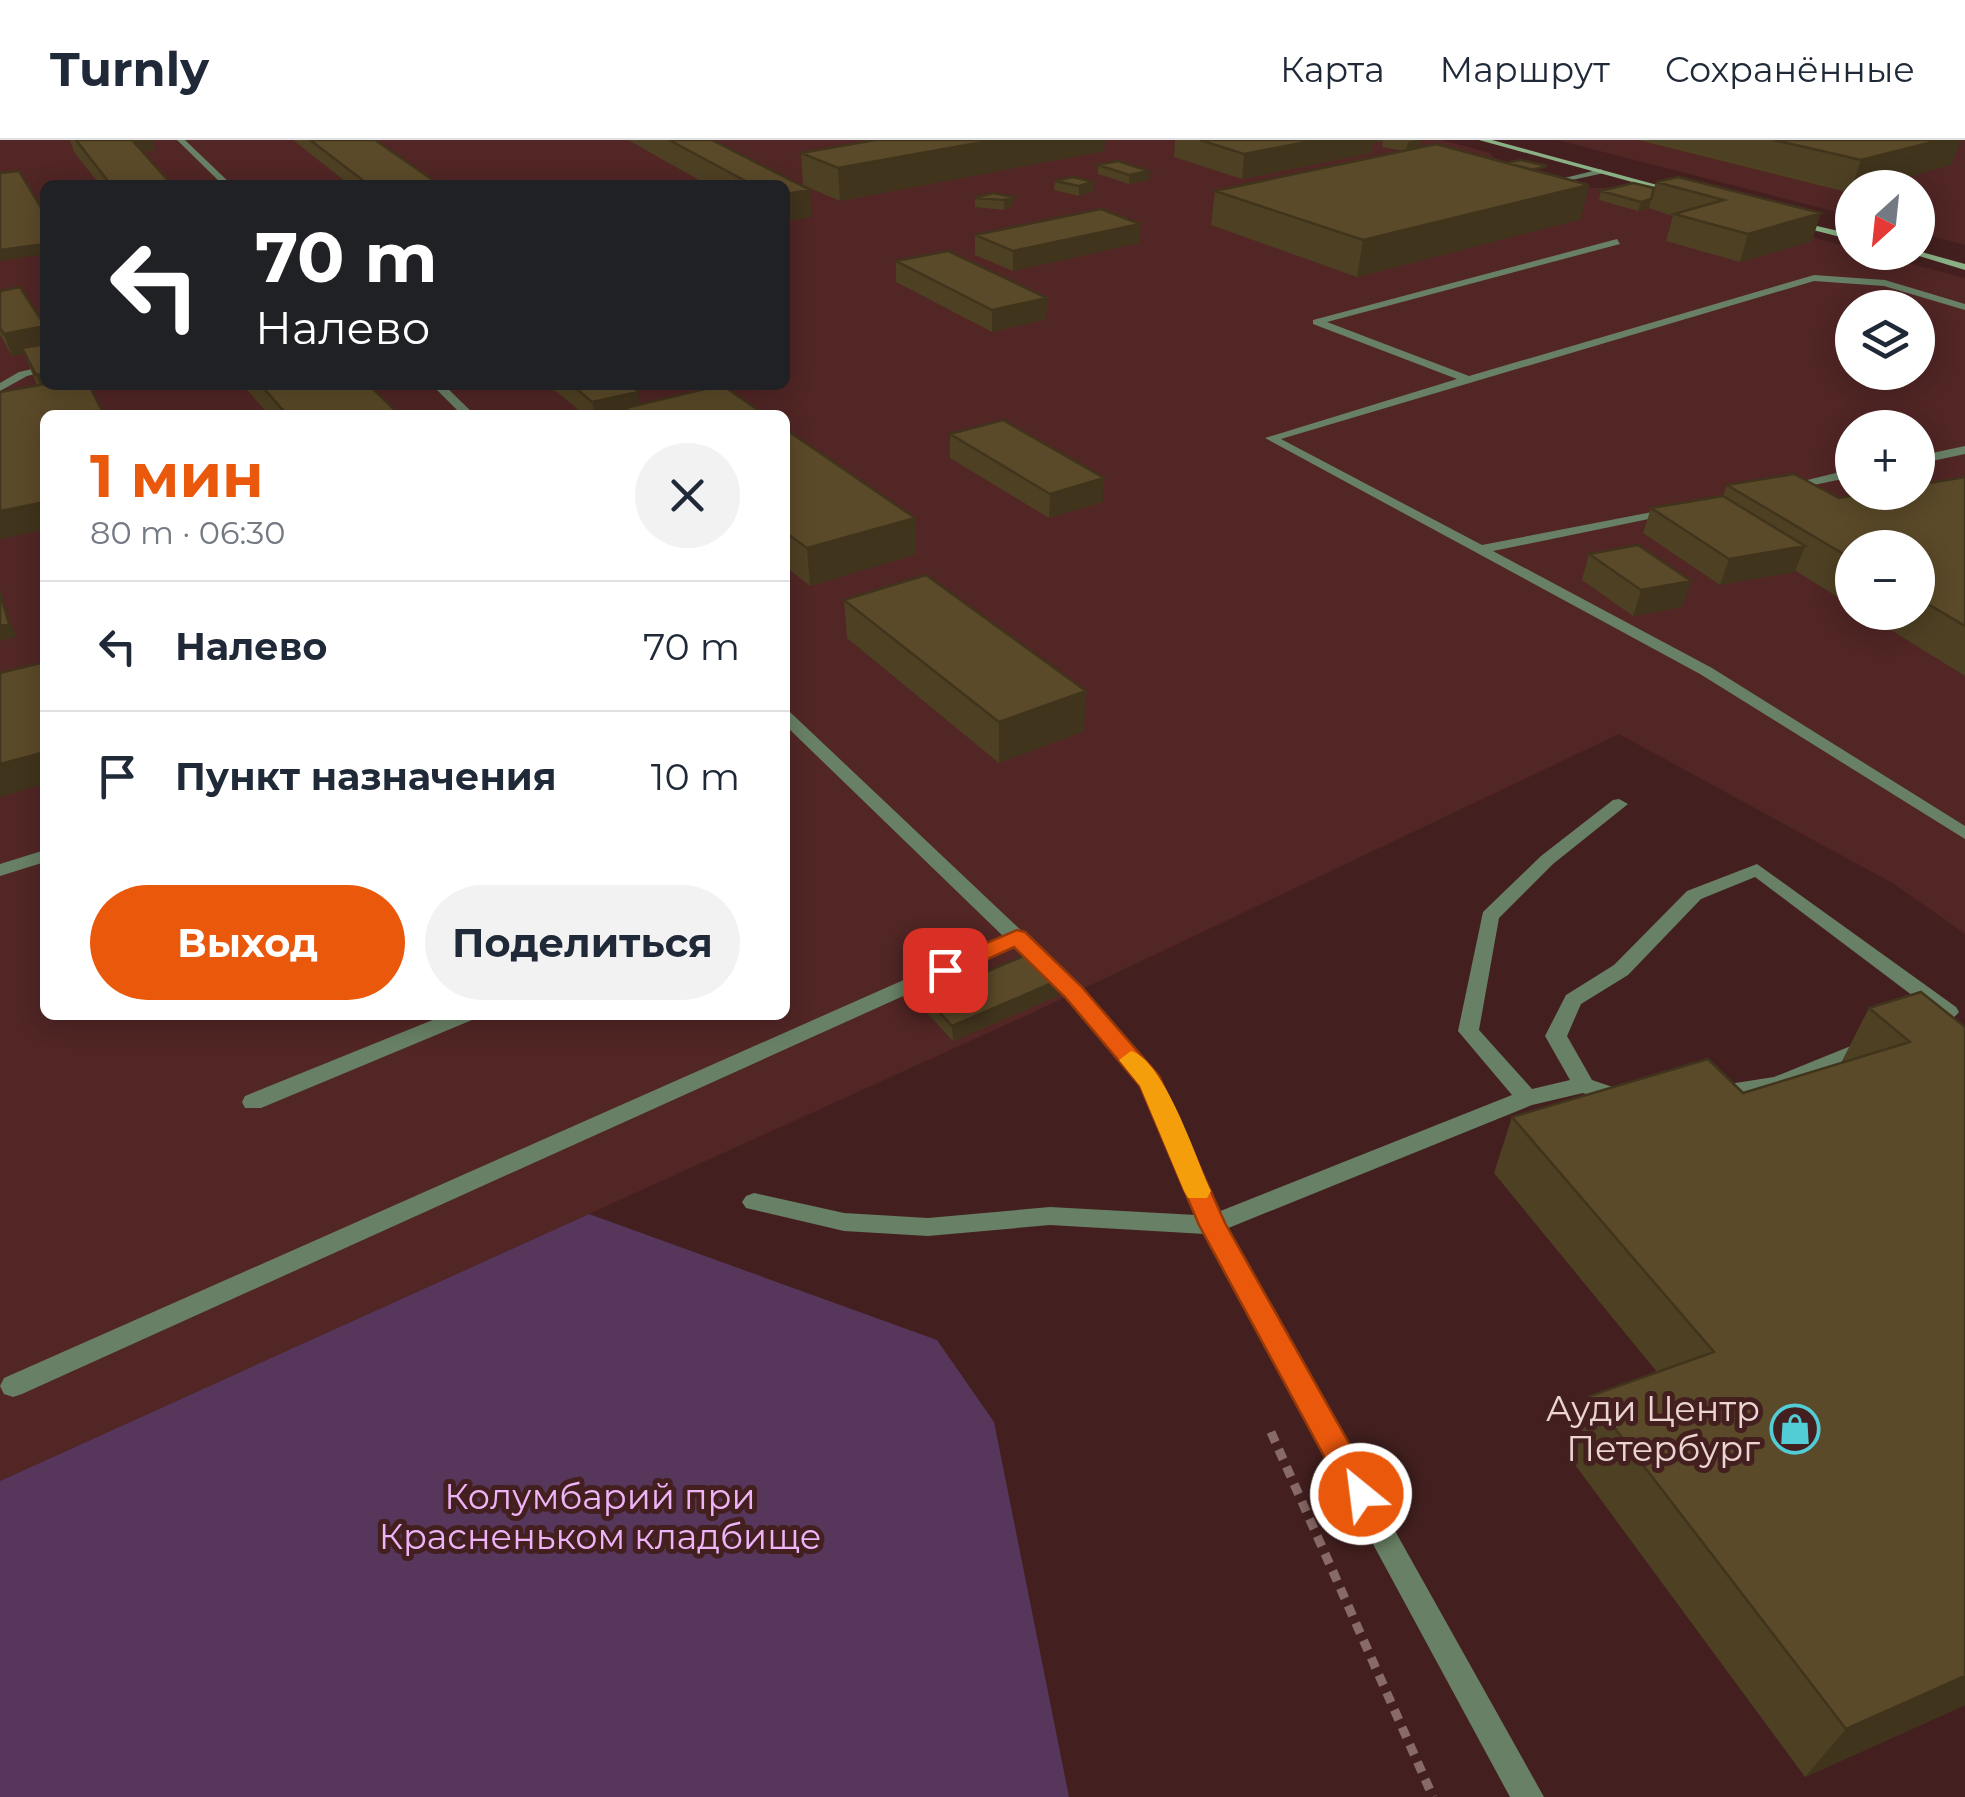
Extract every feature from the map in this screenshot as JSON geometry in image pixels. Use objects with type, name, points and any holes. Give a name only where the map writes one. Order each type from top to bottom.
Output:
[{"type":"main road","points":[[1483,140],[1698,196]]},
{"type":"main road","points":[[1516,140],[1684,184]]},
{"type":"main road","points":[[1835,225],[1776,213],[1835,232]]},
{"type":"main road","points":[[1935,249],[1965,257]]},
{"type":"main road","points":[[1935,259],[1965,267]]},
{"type":"lane","points":[[181,140],[223,180]]},
{"type":"lane","points":[[1532,188],[1601,171]]},
{"type":"lane","points":[[1469,380],[1316,322],[1617,242]]},
{"type":"lane","points":[[1965,307],[1885,284],[1814,278],[1270,438],[1706,671],[1965,834]]},
{"type":"lane","points":[[0,388],[22,374],[40,371]]},
{"type":"lane","points":[[443,390],[464,410]]},
{"type":"lane","points":[[1935,456],[1965,450]]},
{"type":"lane","points":[[1778,488],[1835,476]]},
{"type":"lane","points":[[1480,550],[1685,508]]},
{"type":"lane","points":[[790,721],[1073,991],[1150,1082],[1212,1225],[1528,1797]]},
{"type":"lane","points":[[1527,1098],[1468,1032],[1490,916],[1548,860],[1619,804]]},
{"type":"lane","points":[[0,870],[40,858]]},
{"type":"lane","points":[[1584,1085],[1556,1036],[1572,1000],[1622,970],[1694,895],[1757,870],[1949,1012],[1778,1084],[1703,1096]]},
{"type":"lane","points":[[13,1386],[1017,937]]},
{"type":"lane","points":[[253,1102],[453,1020]]},
{"type":"lane","points":[[754,1202],[844,1222],[928,1227],[1050,1216],[1212,1225],[1527,1098],[1584,1085],[1625,1100],[1645,1099]]},
{"type":"shaded area","points":[[0,140],[1442,140],[1490,153],[1498,163],[1545,176],[1594,188],[1628,187],[1835,243],[1835,270],[1935,270],[1965,278],[1965,934],[1894,884],[1619,734],[1032,1013],[0,1481]]},
{"type":"shaded area","points":[[1557,140],[1965,140],[1965,245],[1935,237],[1935,170],[1835,170],[1835,212]]},
{"type":"green space","name":"Колумбарий при Красненьком кладбище","points":[[589,1214],[937,1340],[994,1422],[1069,1797],[0,1797],[0,1481]]},
{"type":"building","points":[[76,140],[132,140],[168,180],[107,180]]},
{"type":"building","points":[[310,140],[375,140],[433,180],[362,180]]},
{"type":"building","points":[[669,140],[712,140],[810,190],[790,193],[790,180],[744,180]]},
{"type":"building","points":[[875,140],[994,140],[838,168],[801,153]]},
{"type":"building","points":[[1200,140],[1316,140],[1244,154]]},
{"type":"building","points":[[1774,140],[1940,140],[1861,160]]},
{"type":"building","points":[[1436,144],[1589,185],[1363,240],[1215,191]]},
{"type":"building","points":[[1521,160],[1547,166],[1532,170],[1507,163]]},
{"type":"building","points":[[1118,161],[1149,171],[1129,175],[1098,165]]},
{"type":"building","points":[[19,171],[40,206],[40,245],[0,250],[0,173]]},
{"type":"building","points":[[1073,177],[1093,182],[1079,186],[1055,181]]},
{"type":"building","points":[[1678,177],[1821,213],[1748,234],[1674,214],[1724,200],[1656,182]]},
{"type":"building","points":[[1633,183],[1654,188],[1651,199],[1641,202],[1601,191]]},
{"type":"building","points":[[993,193],[1013,197],[975,198]]},
{"type":"building","points":[[1101,209],[1140,224],[1013,251],[975,235]]},
{"type":"building","points":[[948,251],[1047,298],[992,310],[896,261]]},
{"type":"building","points":[[20,287],[40,318],[40,327],[4,334],[0,328],[0,291]]},
{"type":"building","points":[[40,345],[40,374],[36,375],[22,348]]},
{"type":"building","points":[[40,385],[40,390],[92,390],[102,410],[40,410],[40,503],[0,511],[0,392]]},
{"type":"building","points":[[265,390],[374,390],[395,410],[283,410]]},
{"type":"building","points":[[578,390],[638,392],[592,402]]},
{"type":"building","points":[[701,390],[729,390],[758,410],[628,410],[625,408]]},
{"type":"building","points":[[1003,420],[1104,478],[1050,494],[950,434]]},
{"type":"building","points":[[790,432],[915,518],[807,548],[790,536]]},
{"type":"building","points":[[1794,474],[1835,496],[1835,510],[1935,510],[1935,482],[1965,477],[1965,626],[1935,608],[1935,530],[1835,530],[1835,549],[1727,485]]},
{"type":"building","points":[[1723,496],[1805,546],[1729,559],[1651,508]]},
{"type":"building","points":[[1638,545],[1691,581],[1641,590],[1589,554]]},
{"type":"building","points":[[926,575],[1086,691],[999,722],[844,600]]},
{"type":"building","points":[[0,594],[9,624],[0,626]]},
{"type":"building","points":[[40,663],[40,753],[0,764],[0,673]]},
{"type":"building","points":[[1031,953],[1059,980],[952,1026],[926,997]]},
{"type":"building","name":"Ауди Центр Петербург","points":[[1921,992],[1965,1027],[1965,1676],[1846,1729],[1590,1396],[1714,1352],[1512,1117],[1708,1059],[1743,1093],[1910,1042],[1869,1008]]},
{"type":"slow traffic","points":[[1131,1060],[1150,1082],[1197,1191]]},
{"type":"place","name":"Ауди Центр Петербург","points":[[1795,1429]]},
{"type":"route","points":[[945,970],[1017,937],[1073,991],[1150,1082],[1212,1225],[1361,1494]]}]
